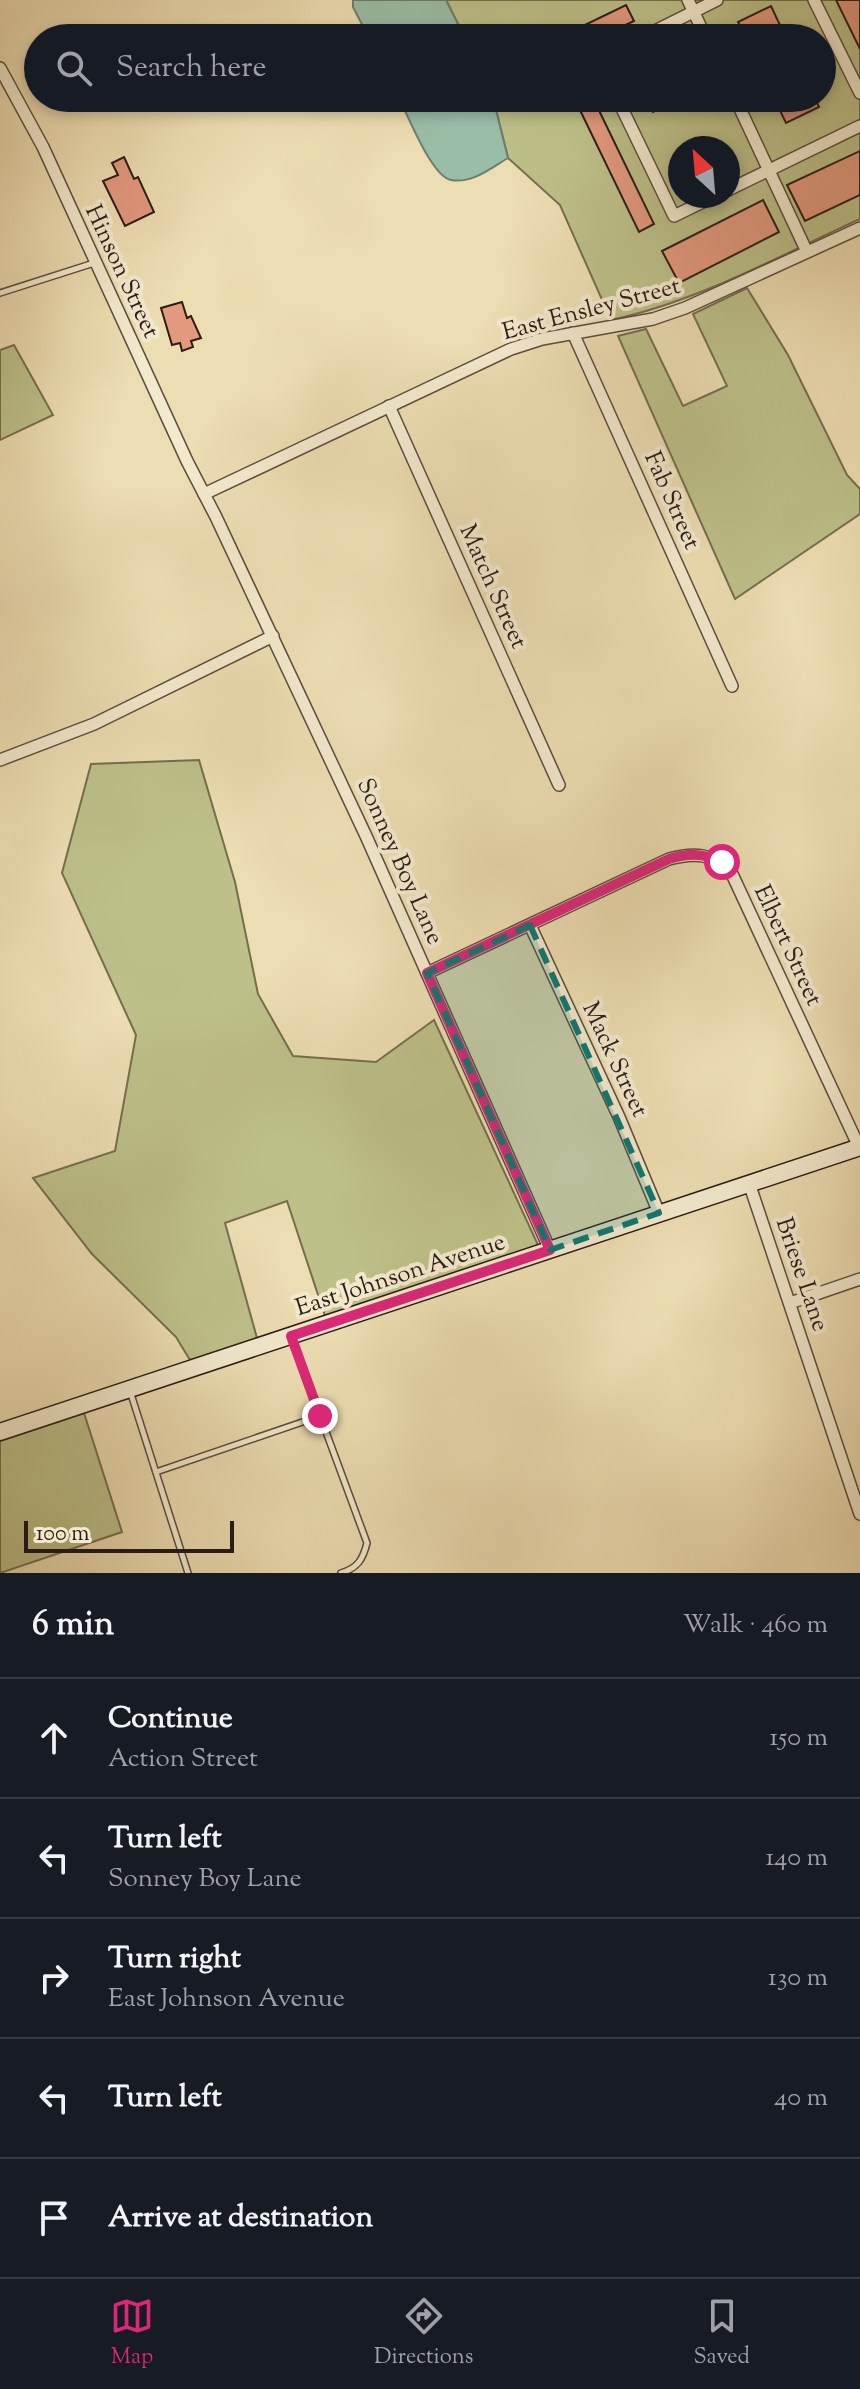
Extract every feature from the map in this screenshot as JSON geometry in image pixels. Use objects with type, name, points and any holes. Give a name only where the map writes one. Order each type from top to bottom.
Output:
[{"type":"main road","name":"East Johnson Avenue","points":[[0,1432],[860,1147]]},
{"type":"street","points":[[688,0],[700,24]]},
{"type":"street","points":[[670,24],[717,0]]},
{"type":"street","points":[[814,0],[826,24]]},
{"type":"street","points":[[836,44],[860,93]]},
{"type":"street","name":"Hinson Street","points":[[0,68],[43,147],[204,494]]},
{"type":"street","points":[[624,112],[668,204]]},
{"type":"street","points":[[742,112],[807,252]]},
{"type":"street","points":[[740,184],[860,126]]},
{"type":"street","points":[[670,208],[674,216],[690,208]]},
{"type":"street","name":"East Ensley Street","points":[[204,494],[511,349],[542,339],[617,328],[685,308],[860,228]]},
{"type":"street","name":"Fab Street","points":[[573,333],[732,686]]},
{"type":"street","name":"Match Street","points":[[389,406],[559,785]]},
{"type":"street","name":"Sonney Boy Lane","points":[[204,494],[273,636],[550,1250]]},
{"type":"street","points":[[0,760],[94,724],[273,636]]},
{"type":"street","name":"Elbert Street","points":[[530,925],[669,859],[688,854],[722,862],[732,874],[860,1147]]},
{"type":"street","points":[[427,973],[530,925]]},
{"type":"street","name":"Mack Street","points":[[530,925],[619,1117],[659,1213]]},
{"type":"street","name":"Briese Lane","points":[[749,1183],[860,1514]]},
{"type":"street","points":[[790,1303],[860,1279]]},
{"type":"lane","points":[[0,293],[95,263]]},
{"type":"lane","points":[[291,1336],[367,1543],[363,1557],[353,1569],[341,1573]]},
{"type":"lane","points":[[129,1389],[188,1573]]},
{"type":"lane","points":[[156,1472],[320,1416]]},
{"type":"highlighted area","points":[[530,925],[659,1213],[550,1250],[427,973]]},
{"type":"shaded area","points":[[353,0],[446,0],[458,24],[362,24],[353,7]]},
{"type":"shaded area","points":[[446,0],[860,0],[860,219],[707,289],[644,312],[611,320],[560,205],[508,158],[496,112],[836,112],[836,24],[458,24]]},
{"type":"shaded area","points":[[405,112],[496,112],[508,158],[466,180],[451,180],[436,168]]},
{"type":"shaded area","points":[[747,288],[788,355],[847,475],[860,489],[860,514],[735,599],[618,336],[646,329],[683,406],[727,386],[693,314]]},
{"type":"shaded area","points":[[14,345],[53,415],[0,440],[0,350]]},
{"type":"shaded area","points":[[199,760],[235,882],[258,994],[293,1056],[376,1062],[434,1020],[538,1245],[325,1316],[287,1201],[225,1223],[257,1338],[190,1360],[176,1337],[92,1254],[33,1178],[115,1151],[136,1035],[62,873],[91,764]]},
{"type":"shaded area","points":[[84,1413],[122,1532],[0,1573],[0,1441]]},
{"type":"building","points":[[836,0],[860,0],[860,49]]},
{"type":"building","points":[[626,5],[634,21],[628,24],[587,24]]},
{"type":"building","points":[[771,6],[779,24],[739,24]]},
{"type":"building","points":[[581,112],[600,112],[654,224],[639,232]]},
{"type":"building","points":[[781,112],[809,112],[786,123]]},
{"type":"building","points":[[860,151],[860,195],[805,221],[787,185]]},
{"type":"building","points":[[124,157],[134,179],[138,177],[154,212],[125,226],[103,181],[118,175],[112,163]]},
{"type":"building","points":[[763,200],[779,232],[679,283],[662,251]]},
{"type":"building","points":[[182,302],[187,318],[191,316],[201,338],[191,341],[193,347],[182,351],[180,343],[172,345],[161,308]]},
{"type":"route","points":[[320,1416],[291,1336],[550,1250],[427,973],[669,859],[688,854],[703,855],[722,862]]}]
